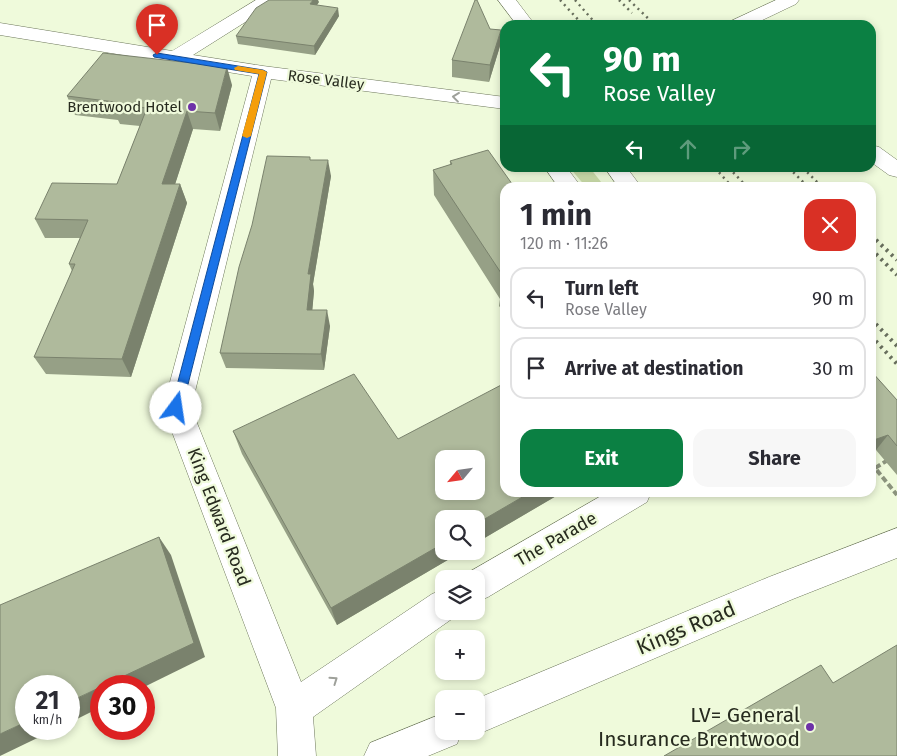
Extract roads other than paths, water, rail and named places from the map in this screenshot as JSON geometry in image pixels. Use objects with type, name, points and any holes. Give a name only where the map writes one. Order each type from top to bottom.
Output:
[{"type":"street","points":[[174,58],[268,0]]},
{"type":"street","points":[[508,0],[522,20]]},
{"type":"street","points":[[748,20],[790,0]]},
{"type":"street","name":"Rose Valley","points":[[4,25],[174,58],[263,72],[500,102]]},
{"type":"street","name":"King Edward Road","points":[[263,72],[176,408],[294,708],[297,756]]},
{"type":"street","points":[[876,155],[897,170]]},
{"type":"street","name":"The Parade","points":[[485,581],[627,497]]},
{"type":"street","name":"Kings Road","points":[[485,714],[781,588],[897,542]]},
{"type":"street","points":[[294,708],[435,611]]},
{"type":"street","points":[[383,756],[435,735]]},
{"type":"railway","points":[[560,0],[578,20]]},
{"type":"railway","points":[[575,0],[593,20]]},
{"type":"railway","points":[[619,0],[632,13]]},
{"type":"railway","points":[[629,0],[650,20]]},
{"type":"railway","points":[[719,172],[728,182]]},
{"type":"railway","points":[[733,172],[742,182]]},
{"type":"railway","points":[[793,172],[803,182]]},
{"type":"railway","points":[[807,172],[817,182]]},
{"type":"railway","points":[[876,240],[897,260]]},
{"type":"railway","points":[[876,254],[897,275]]},
{"type":"railway","points":[[876,324],[897,346]]},
{"type":"railway","points":[[876,341],[897,364]]},
{"type":"place","name":"Brentwood Hotel","points":[[192,107]]},
{"type":"place","name":"LV= General Insurance Brentwood","points":[[810,727]]}]
